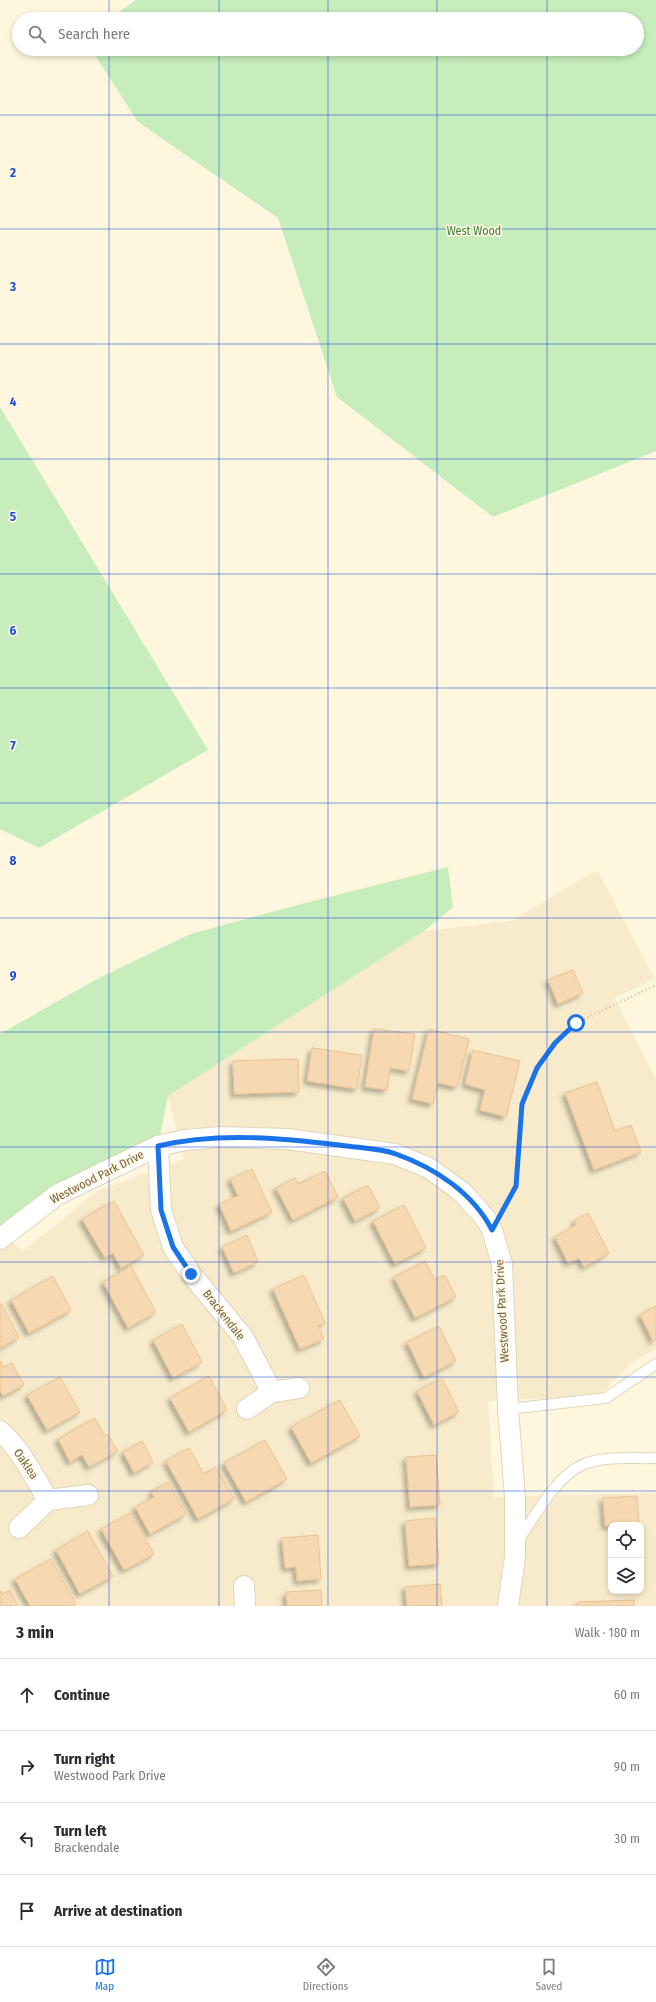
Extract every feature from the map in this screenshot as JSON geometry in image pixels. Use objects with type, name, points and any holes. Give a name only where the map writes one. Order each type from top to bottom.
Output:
[{"type":"street","name":"Westwood Park Drive","points":[[0,1239],[57,1195],[158,1146],[185,1140],[221,1137],[288,1139],[395,1154],[429,1168],[462,1192],[486,1219],[492,1230],[502,1264],[508,1409],[515,1497],[515,1545],[508,1606]]},
{"type":"street","name":"Brackendale","points":[[158,1146],[161,1210],[173,1247],[191,1274],[243,1337],[272,1392]]},
{"type":"street","points":[[247,1409],[272,1392],[300,1388]]},
{"type":"street","name":"Oaklea","points":[[0,1431],[6,1436],[28,1466],[48,1500]]},
{"type":"street","points":[[19,1528],[48,1500],[88,1495]]},
{"type":"street","points":[[244,1586],[245,1606]]},
{"type":"lane","points":[[508,1409],[606,1398],[656,1364]]},
{"type":"lane","points":[[515,1545],[562,1479],[583,1465],[605,1459],[656,1458]]},
{"type":"path","points":[[492,1230],[516,1186],[522,1104],[537,1068],[555,1043],[576,1023],[656,985]]},
{"type":"shaded area","points":[[597,870],[655,979],[614,998],[656,1079],[656,1349],[632,1362],[599,1396],[488,1401],[494,1497],[656,1493],[656,1606],[0,1606],[0,1232],[23,1251],[97,1191],[184,1159],[168,1096],[424,931],[511,921]]},
{"type":"green space","name":"West Wood","points":[[136,0],[656,0],[656,451],[493,517],[337,397],[278,218],[138,122],[96,56],[644,56],[644,12],[119,12]]},
{"type":"green space","points":[[0,407],[208,750],[39,848],[0,829]]},
{"type":"green space","points":[[448,867],[453,907],[424,931],[168,1096],[158,1146],[0,1230],[0,1034],[95,980],[190,934]]},
{"type":"building","points":[[573,970],[583,993],[558,1004],[548,980]]},
{"type":"building","points":[[374,1029],[415,1034],[409,1071],[390,1068],[387,1090],[365,1087]]},
{"type":"building","points":[[429,1029],[469,1039],[457,1087],[438,1083],[433,1104],[412,1099]]},
{"type":"building","points":[[312,1048],[362,1055],[357,1089],[307,1081]]},
{"type":"building","points":[[473,1050],[520,1061],[506,1117],[480,1110],[485,1090],[465,1084]]},
{"type":"building","points":[[298,1059],[299,1092],[234,1094],[233,1061]]},
{"type":"building","points":[[597,1082],[615,1131],[631,1125],[641,1152],[594,1170],[565,1093]]},
{"type":"building","points":[[252,1169],[272,1212],[231,1231],[219,1204],[238,1196],[230,1179]]},
{"type":"building","points":[[325,1171],[338,1197],[293,1220],[276,1188],[295,1178],[298,1184]]},
{"type":"building","points":[[368,1185],[380,1208],[355,1221],[343,1198]]},
{"type":"building","points":[[114,1201],[144,1255],[121,1268],[113,1253],[105,1258],[82,1219]]},
{"type":"building","points":[[404,1205],[426,1248],[395,1264],[373,1221]]},
{"type":"building","points":[[588,1213],[609,1253],[584,1267],[579,1258],[568,1263],[555,1237],[576,1225],[574,1221]]},
{"type":"building","points":[[247,1235],[258,1262],[234,1273],[222,1247]]},
{"type":"building","points":[[425,1261],[435,1280],[445,1275],[456,1297],[415,1318],[394,1277]]},
{"type":"building","points":[[131,1266],[156,1312],[128,1328],[103,1282]]},
{"type":"building","points":[[304,1275],[325,1323],[318,1326],[324,1339],[300,1349],[273,1289]]},
{"type":"building","points":[[53,1276],[71,1310],[29,1333],[11,1300]]},
{"type":"building","points":[[1,1303],[19,1337],[0,1348],[0,1304]]},
{"type":"building","points":[[656,1306],[656,1339],[653,1341],[640,1315]]},
{"type":"building","points":[[182,1324],[202,1362],[173,1378],[153,1340]]},
{"type":"building","points":[[439,1326],[456,1361],[424,1377],[407,1342]]},
{"type":"building","points":[[0,1361],[4,1367],[12,1363],[24,1385],[3,1396],[0,1391]]},
{"type":"building","points":[[209,1376],[227,1410],[189,1432],[170,1398]]},
{"type":"building","points":[[60,1377],[80,1412],[47,1430],[27,1395]]},
{"type":"building","points":[[442,1378],[459,1412],[434,1425],[417,1391]]},
{"type":"building","points":[[340,1400],[360,1436],[311,1463],[291,1427]]},
{"type":"building","points":[[95,1418],[105,1436],[108,1434],[118,1451],[89,1467],[82,1455],[70,1462],[58,1439]]},
{"type":"building","points":[[265,1440],[287,1479],[246,1502],[224,1463]]},
{"type":"building","points":[[142,1441],[153,1462],[134,1473],[123,1452]]},
{"type":"building","points":[[189,1448],[204,1474],[216,1467],[234,1499],[198,1519],[166,1461]]},
{"type":"building","points":[[436,1455],[440,1505],[410,1507],[406,1457]]},
{"type":"building","points":[[168,1482],[186,1514],[150,1534],[135,1507],[154,1497],[151,1492]]},
{"type":"building","points":[[637,1496],[639,1522],[608,1522],[608,1526],[605,1526],[603,1498]]},
{"type":"building","points":[[131,1513],[154,1554],[124,1570],[101,1529]]},
{"type":"building","points":[[435,1518],[439,1564],[409,1566],[405,1521]]},
{"type":"building","points":[[88,1531],[113,1576],[80,1594],[56,1550]]},
{"type":"building","points":[[318,1535],[321,1579],[297,1581],[296,1567],[285,1568],[282,1538]]},
{"type":"building","points":[[51,1559],[76,1604],[72,1606],[30,1606],[15,1579]]},
{"type":"building","points":[[440,1584],[442,1606],[407,1606],[405,1587]]},
{"type":"building","points":[[0,1590],[2,1594],[10,1590],[18,1606],[0,1606]]},
{"type":"building","points":[[321,1590],[322,1606],[287,1606],[286,1592]]},
{"type":"building","points":[[634,1600],[634,1606],[578,1606],[578,1602]]},
{"type":"route","points":[[191,1274],[173,1247],[161,1210],[158,1146],[185,1140],[221,1137],[288,1139],[362,1148],[395,1154],[429,1168],[462,1192],[486,1219],[492,1230],[516,1186],[522,1104],[537,1068],[555,1043],[576,1023]]}]
